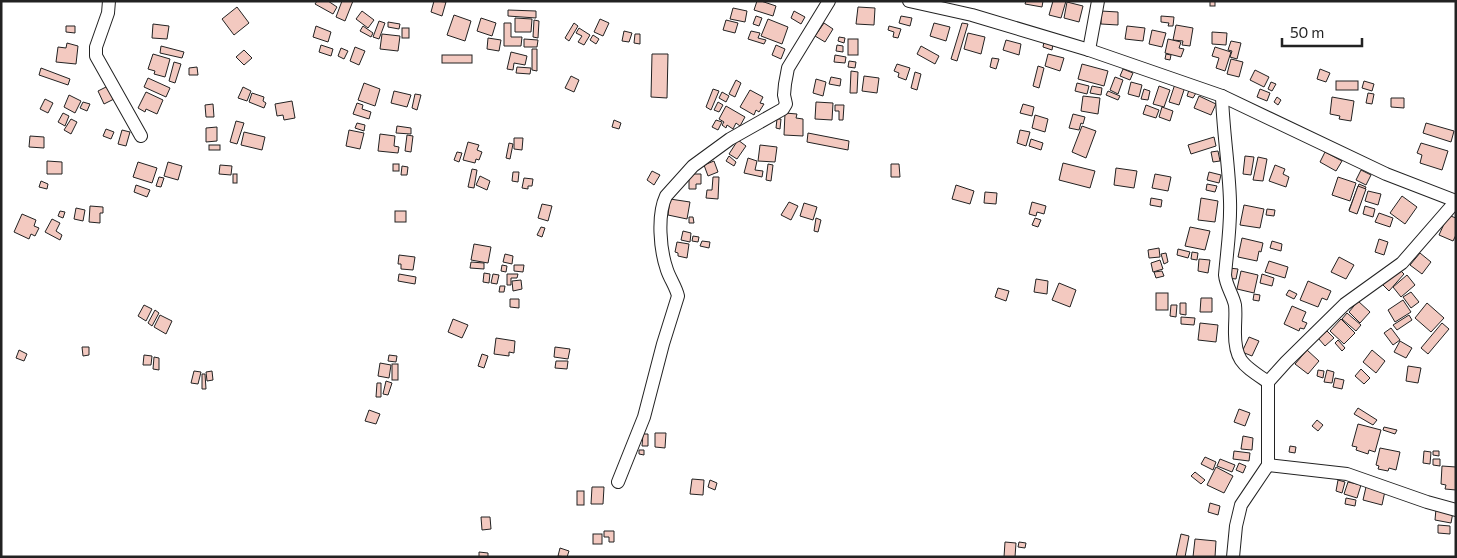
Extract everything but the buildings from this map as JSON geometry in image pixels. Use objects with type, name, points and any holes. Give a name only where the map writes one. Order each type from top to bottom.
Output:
[{"type":"street","points":[[108,1],[108,13],[96,47],[96,56],[141,136]]},
{"type":"street","points":[[618,482],[644,417],[678,296],[665,264],[661,239],[662,211],[666,196],[693,166],[730,139],[783,109],[786,104],[784,84],[788,68],[829,1]]},
{"type":"street","points":[[909,1],[972,15],[1089,50],[1222,96],[1386,174],[1456,201],[1402,263],[1345,304],[1268,382],[1268,465],[1241,505],[1236,526],[1233,557]]},
{"type":"street","points":[[1089,50],[1098,1]]},
{"type":"street","points":[[1222,96],[1230,204],[1225,280],[1235,306],[1234,344],[1237,356],[1247,368],[1268,382]]},
{"type":"street","points":[[1268,465],[1347,474],[1456,510]]}]
